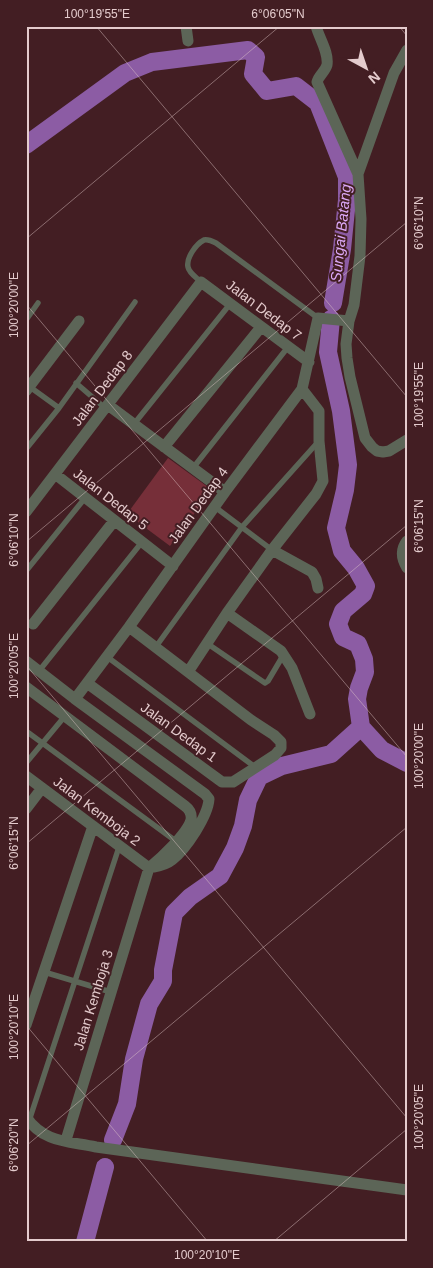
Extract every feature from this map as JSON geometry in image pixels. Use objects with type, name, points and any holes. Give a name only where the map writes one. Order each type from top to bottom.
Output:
[{"type":"street","points":[[186,26],[188,41]]},
{"type":"street","points":[[316,26],[326,52],[327,62],[325,70],[317,82],[358,174],[360,256],[354,305],[349,321],[346,344],[350,377],[366,438],[372,447],[377,451],[389,451],[407,440]]},
{"type":"street","points":[[358,174],[394,73],[407,50]]},
{"type":"street","name":"Jalan Dedap 7","points":[[202,282],[309,362]]},
{"type":"street","name":"Jalan Dedap 8","points":[[26,512],[202,282]]},
{"type":"street","points":[[318,318],[349,321]]},
{"type":"street","name":"Jalan Dedap 4","points":[[75,699],[302,389],[318,318]]},
{"type":"street","points":[[28,389],[79,321]]},
{"type":"street","points":[[164,447],[260,327]]},
{"type":"street","points":[[128,627],[188,672],[227,613],[272,550],[316,494],[323,481],[319,441],[319,411],[302,389]]},
{"type":"street","points":[[107,407],[134,424],[225,492]]},
{"type":"street","name":"Jalan Dedap 5","points":[[55,474],[173,566]]},
{"type":"street","points":[[33,624],[114,521]]},
{"type":"street","points":[[407,541],[402,548],[402,557],[407,568]]},
{"type":"street","points":[[272,550],[312,572],[318,588]]},
{"type":"street","points":[[227,613],[284,654],[310,714]]},
{"type":"street","points":[[26,661],[204,794],[208,799],[208,806],[201,821],[185,846],[171,861],[150,868]]},
{"type":"street","name":"Jalan Dedap 1","points":[[87,683],[222,782],[233,782],[278,752],[282,745],[280,740],[188,672]]},
{"type":"street","points":[[26,687],[188,809],[191,814],[191,820],[177,842],[150,868]]},
{"type":"street","name":"Jalan Kemboja 2","points":[[26,776],[119,847],[150,868]]},
{"type":"street","points":[[26,808],[42,788]]},
{"type":"street","points":[[27,1020],[92,826]]},
{"type":"street","name":"Jalan Kemboja 3","points":[[66,1140],[150,868]]},
{"type":"street","points":[[28,1119],[39,1132],[46,1136],[96,1147],[407,1190]]},
{"type":"lane","points":[[202,282],[190,272],[188,260],[198,245],[204,240],[209,240],[216,242],[318,318]]},
{"type":"lane","points":[[26,449],[59,408],[135,302]]},
{"type":"lane","points":[[26,320],[38,303]]},
{"type":"lane","points":[[134,424],[230,304]]},
{"type":"lane","points":[[192,468],[288,347]]},
{"type":"lane","points":[[76,383],[107,407]]},
{"type":"lane","points":[[28,389],[59,408]]},
{"type":"lane","points":[[154,648],[242,527],[319,441]]},
{"type":"lane","points":[[26,571],[85,498]]},
{"type":"lane","points":[[215,507],[272,550]]},
{"type":"lane","points":[[39,670],[142,542]]},
{"type":"lane","points":[[208,644],[265,683],[284,654]]},
{"type":"lane","points":[[106,656],[255,766]]},
{"type":"lane","points":[[26,763],[65,716]]},
{"type":"lane","points":[[26,730],[177,842]]},
{"type":"lane","points":[[28,1119],[119,847]]},
{"type":"lane","points":[[44,972],[111,992]]},
{"type":"shaded area","points":[[168,458],[212,490],[170,546],[127,514]]},
{"type":"waterway","name":"Sungai Batang","points":[[26,145],[125,73],[152,62],[248,50],[256,57],[253,74],[267,91],[296,86],[318,103],[347,177],[347,200],[342,249],[333,303]]},
{"type":"waterway","name":"Sungai Batang","points":[[331,319],[328,352],[341,411],[348,465],[345,490],[336,528],[342,551],[356,568],[366,586],[363,594],[343,611],[338,624],[343,637],[358,644],[364,659],[365,672],[357,699],[361,727],[382,750],[407,763]]},
{"type":"waterway","points":[[113,1140],[127,1104],[134,1059],[149,1004],[163,981],[163,970],[174,913],[190,897],[220,876],[235,848],[243,826],[248,800],[259,777],[282,766],[331,754],[361,727]]},
{"type":"waterway","points":[[85,1242],[105,1167]]}]
